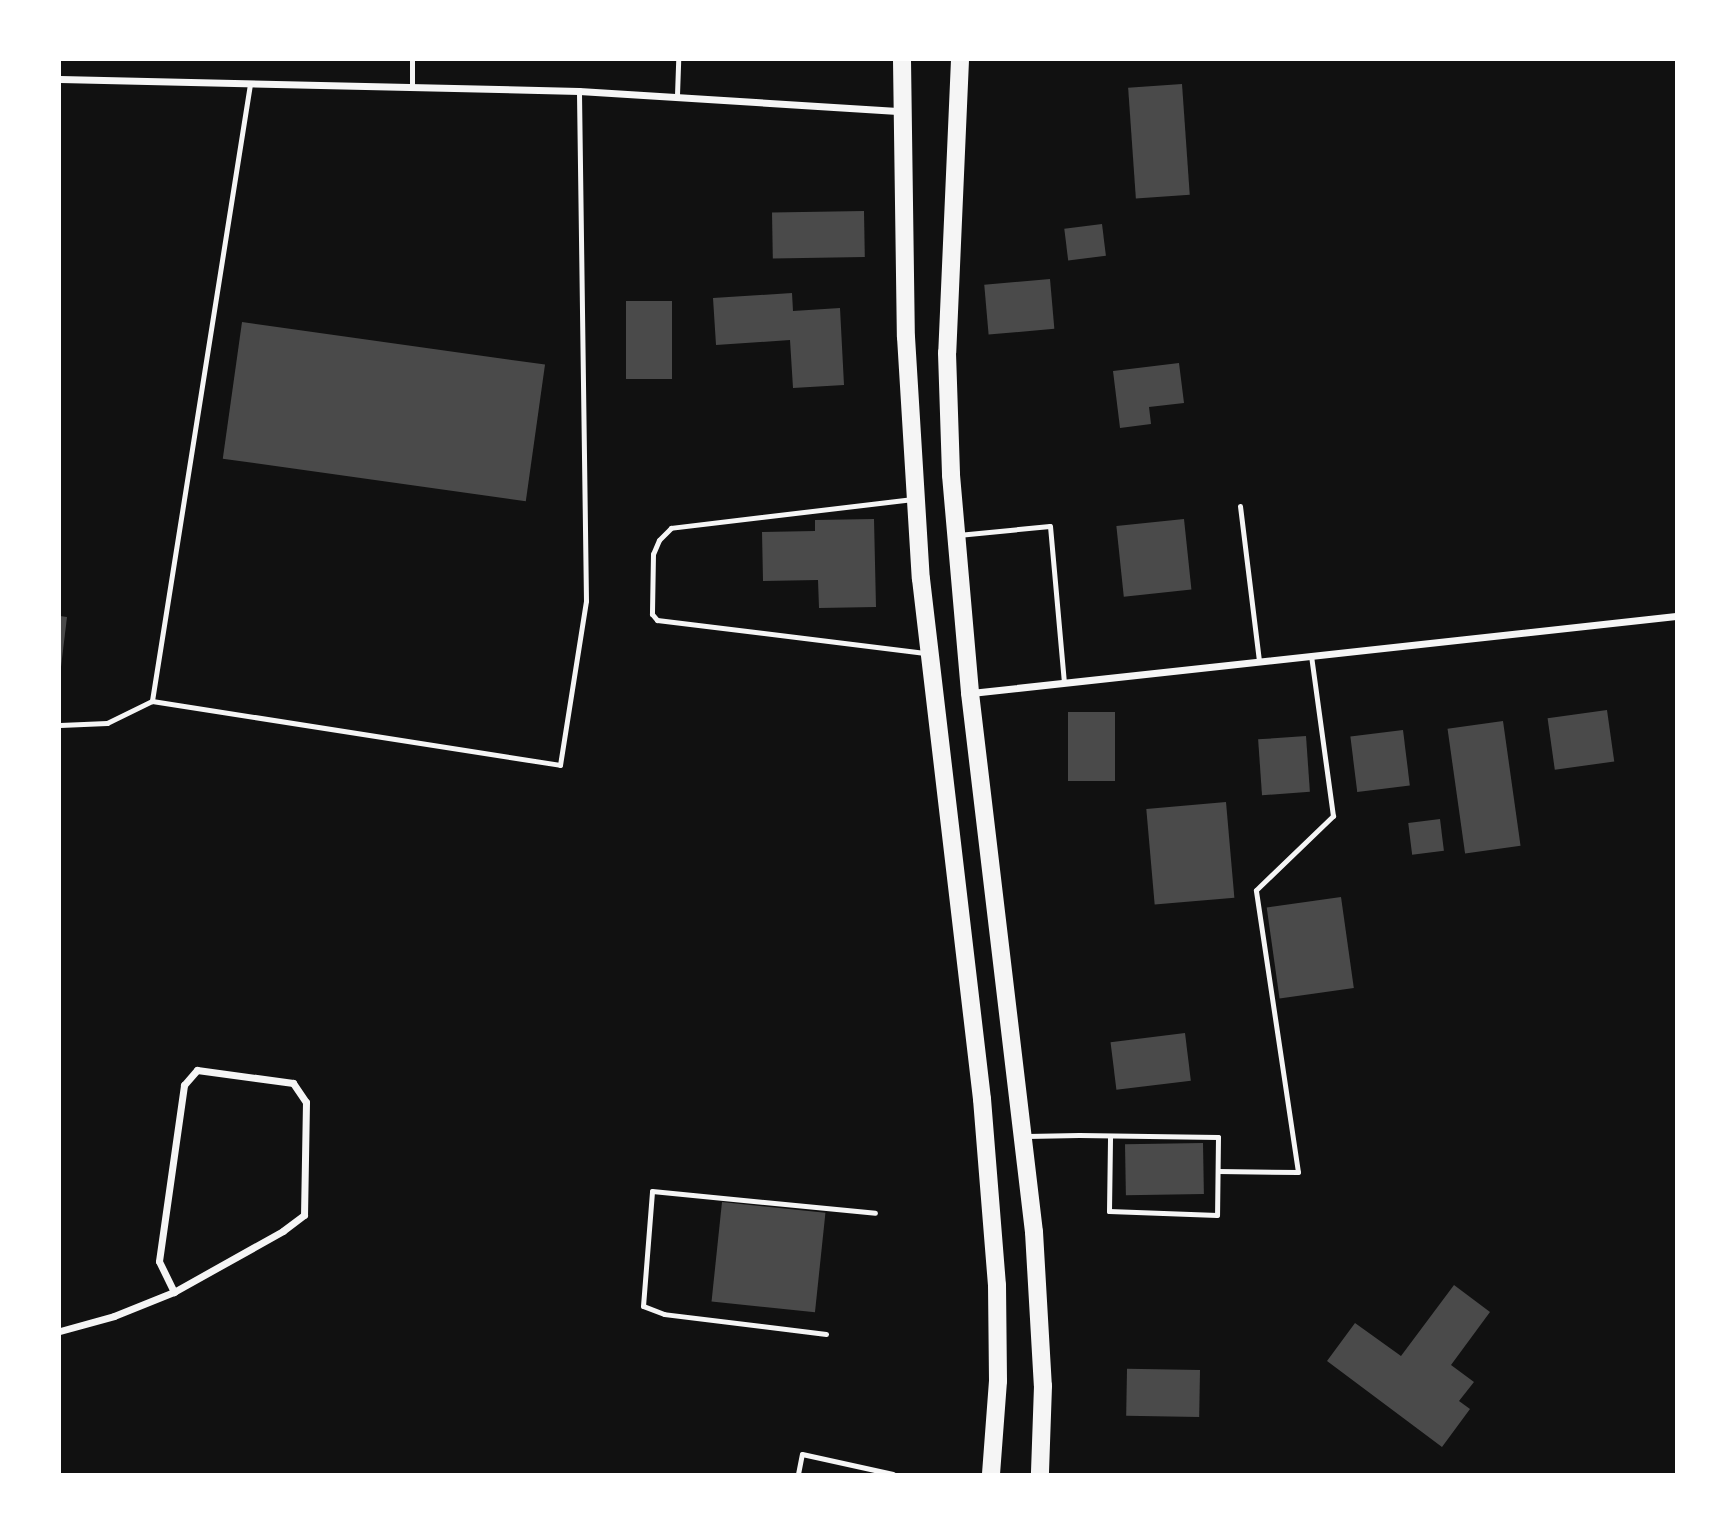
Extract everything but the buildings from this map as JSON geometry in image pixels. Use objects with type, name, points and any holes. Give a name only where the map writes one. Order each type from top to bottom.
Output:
[{"type":"main road","points":[[902,60],[906,337],[914,499],[928,653],[982,1099],[993,1226],[999,1338],[991,1475]]},
{"type":"main road","points":[[960,60],[947,353],[955,535],[970,693],[1024,1136],[1043,1386],[1040,1475]]},
{"type":"street","points":[[60,79],[579,91],[901,111]]},
{"type":"street","points":[[970,693],[1676,616]]},
{"type":"street","points":[[60,1331],[114,1316],[174,1292],[283,1231],[304,1215],[306,1102],[293,1083],[197,1070],[184,1085],[159,1261],[174,1292]]},
{"type":"lane","points":[[412,60],[412,88]]},
{"type":"lane","points":[[677,95],[678,60]]},
{"type":"lane","points":[[152,701],[250,84]]},
{"type":"lane","points":[[60,725],[107,723],[152,701],[559,765],[586,601],[579,91]]},
{"type":"lane","points":[[914,499],[671,528],[659,540],[653,555],[652,614],[657,620],[928,653]]},
{"type":"lane","points":[[1240,506],[1259,661]]},
{"type":"lane","points":[[955,535],[1050,526],[1064,682]]},
{"type":"lane","points":[[1218,1171],[1298,1172],[1256,890],[1333,816],[1311,655]]},
{"type":"lane","points":[[1024,1136],[1110,1136],[1219,1137],[1217,1215],[1109,1211],[1110,1136]]},
{"type":"lane","points":[[826,1334],[664,1314],[643,1306],[652,1191],[875,1213]]},
{"type":"lane","points":[[798,1475],[802,1454],[892,1475]]}]
